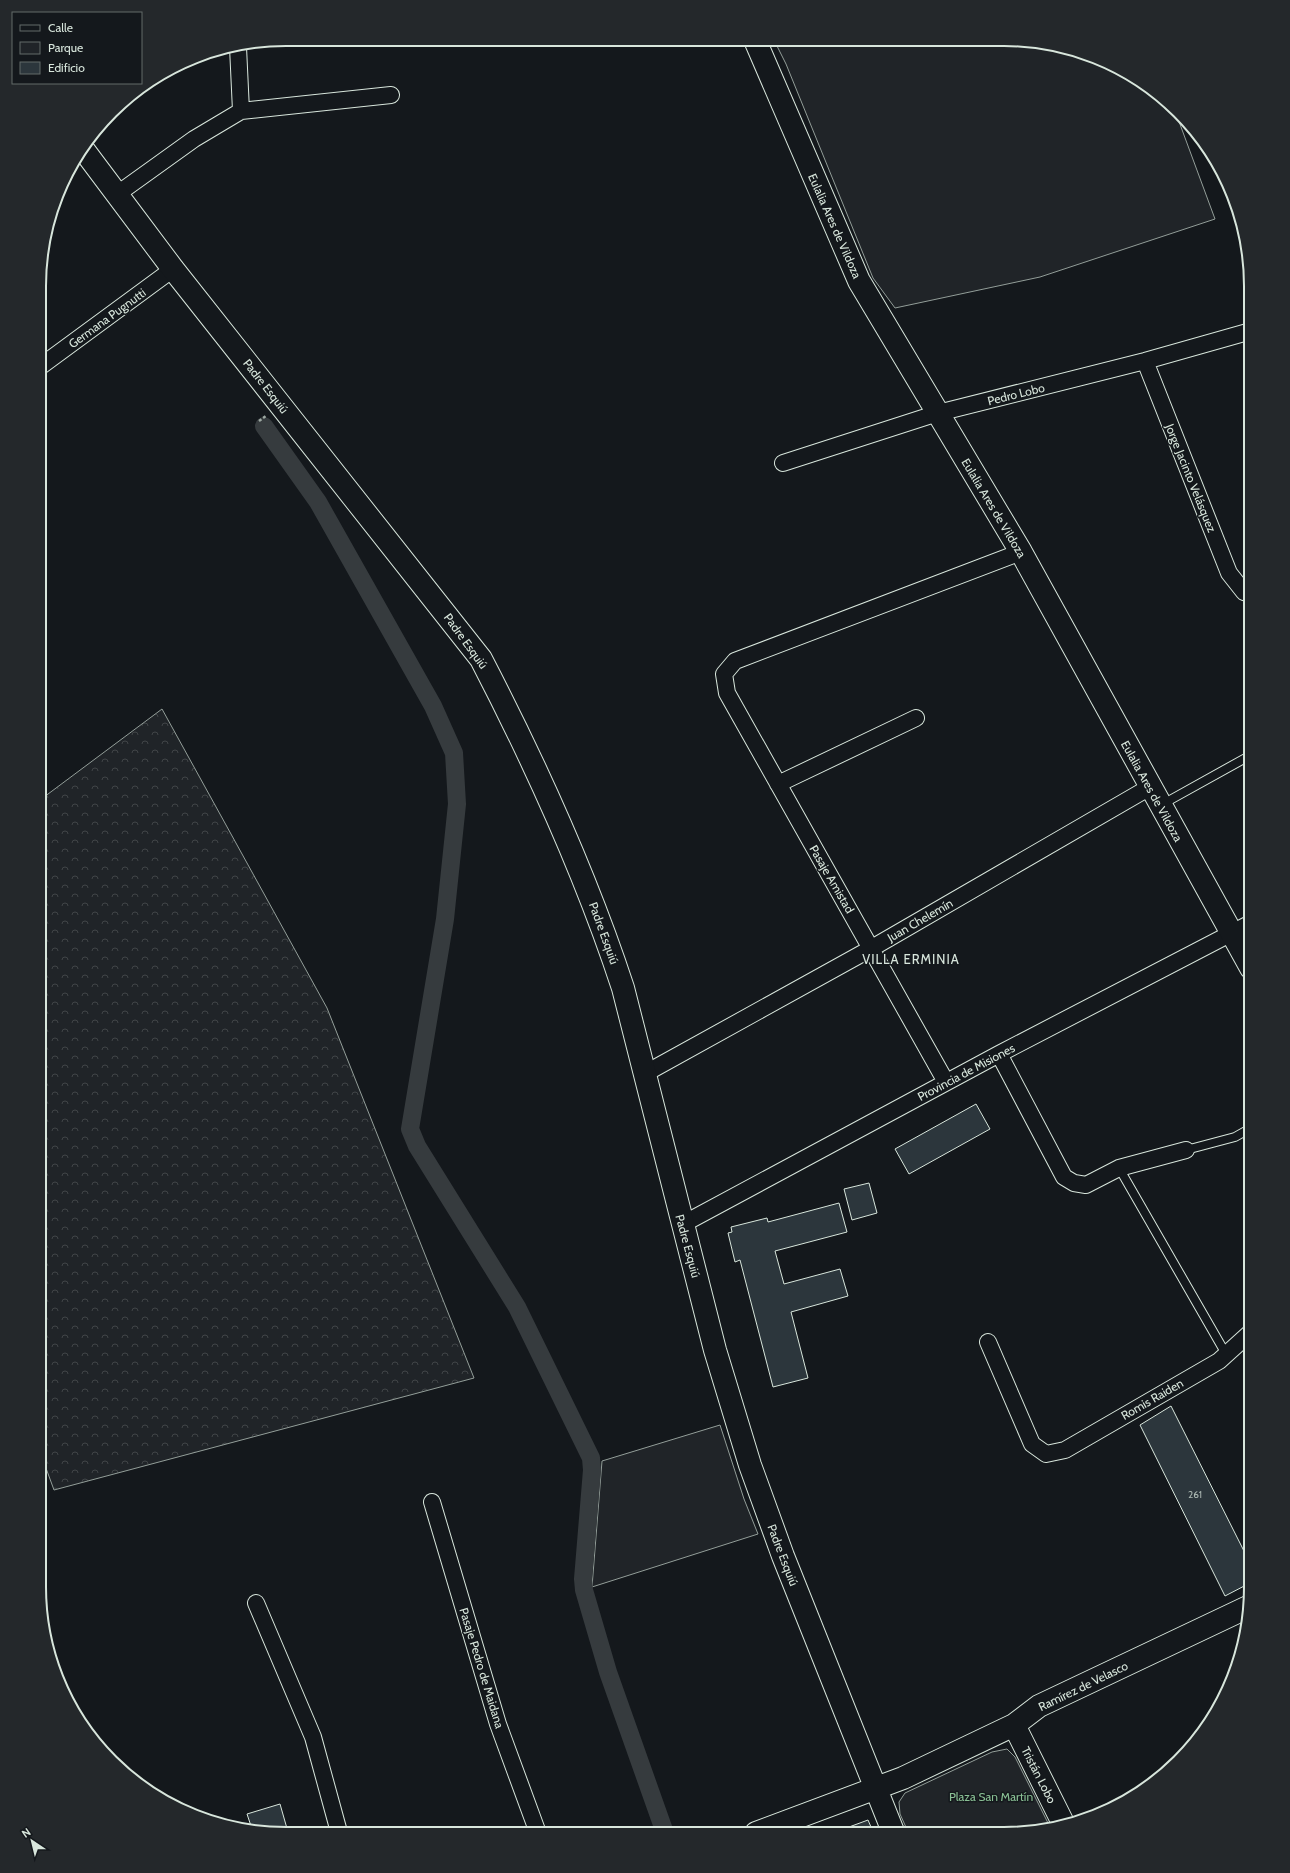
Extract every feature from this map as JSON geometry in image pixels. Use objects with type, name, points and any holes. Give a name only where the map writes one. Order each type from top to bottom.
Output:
[{"type":"street","name":"Eulalia Ares de Vildoza","points":[[758,46],[859,281],[1021,552],[1244,956]]},
{"type":"street","points":[[238,51],[241,111]]},
{"type":"street","points":[[116,195],[194,139],[241,111],[391,95]]},
{"type":"street","name":"Padre Esquiú","points":[[86,153],[173,270],[481,659],[512,718],[576,862],[605,934],[623,988],[646,1073],[715,1350],[750,1465],[783,1556],[891,1827]]},
{"type":"street","name":"Germana Pugnutti","points":[[46,362],[173,270]]},
{"type":"street","name":"Pedro Lobo","points":[[783,463],[938,413],[1144,361],[1244,333]]},
{"type":"street","name":"Jorge Jacinto Velásquez","points":[[1144,361],[1229,573],[1244,590]]},
{"type":"street","name":"Pasaje Amistad","points":[[946,1082],[872,948],[726,693],[724,674],[735,661],[1021,552]]},
{"type":"street","points":[[778,784],[916,718]]},
{"type":"street","name":"Juan Chelemín","points":[[646,1073],[872,948],[1150,787]]},
{"type":"street","name":"Provincia de Misiones","points":[[683,1224],[998,1054],[1244,926]]},
{"type":"street","points":[[998,1054],[1064,1177],[1074,1183],[1086,1185],[1118,1168],[1186,1150]]},
{"type":"street","name":"Romis Raiden","points":[[988,1342],[1032,1444],[1046,1454],[1065,1450],[1219,1361],[1244,1338]]},
{"type":"street","name":"Pasaje Pedro de Maidana","points":[[432,1502],[498,1724],[536,1827]]},
{"type":"street","points":[[256,1602],[313,1737],[338,1827]]},
{"type":"street","name":"Ramírez de Velasco","points":[[771,1827],[874,1787],[903,1778],[1014,1725],[1039,1706],[1243,1610]]},
{"type":"street","name":"Tristán Lobo","points":[[1014,1725],[1061,1820]]},
{"type":"lane","points":[[1160,805],[1244,759]]},
{"type":"lane","points":[[1186,1150],[1235,1137],[1244,1132]]},
{"type":"lane","points":[[1118,1168],[1226,1354]]},
{"type":"green space","points":[[777,46],[1004,46],[1036,48],[1066,54],[1096,64],[1138,86],[1162,105],[1179,121],[1215,219],[1040,277],[895,308],[873,278],[786,64]]},
{"type":"green space","points":[[162,709],[327,1008],[474,1378],[54,1490],[46,1468],[46,796]]},
{"type":"green space","points":[[720,1425],[744,1499],[758,1534],[592,1587],[602,1461]]},
{"type":"green space","name":"Plaza San Martín","points":[[1007,1749],[1015,1757],[1048,1823],[1004,1827],[906,1827],[900,1814],[899,1802],[905,1793],[992,1752]]},
{"type":"building","points":[[976,1104],[990,1129],[909,1174],[895,1149]]},
{"type":"building","points":[[869,1183],[877,1213],[852,1220],[844,1189]]},
{"type":"building","points":[[839,1203],[847,1232],[775,1251],[784,1284],[840,1269],[848,1296],[791,1312],[808,1378],[773,1387],[740,1260],[735,1262],[728,1233],[732,1232],[731,1227],[767,1218],[768,1222]]},
{"type":"building","points":[[1171,1406],[1244,1551],[1244,1586],[1225,1596],[1140,1425]]},
{"type":"building","points":[[280,1804],[287,1827],[250,1824],[247,1814]]},
{"type":"building","points":[[868,1820],[871,1827],[849,1827]]},
{"type":"waterway","points":[[264,426],[318,502],[433,706],[454,753],[457,804],[445,919],[410,1129],[417,1146],[517,1307],[591,1458],[592,1470],[583,1579],[584,1590],[608,1672],[663,1827]]},
{"type":"district","name":"VILLA ERMINIA","points":[[911,959]]}]
